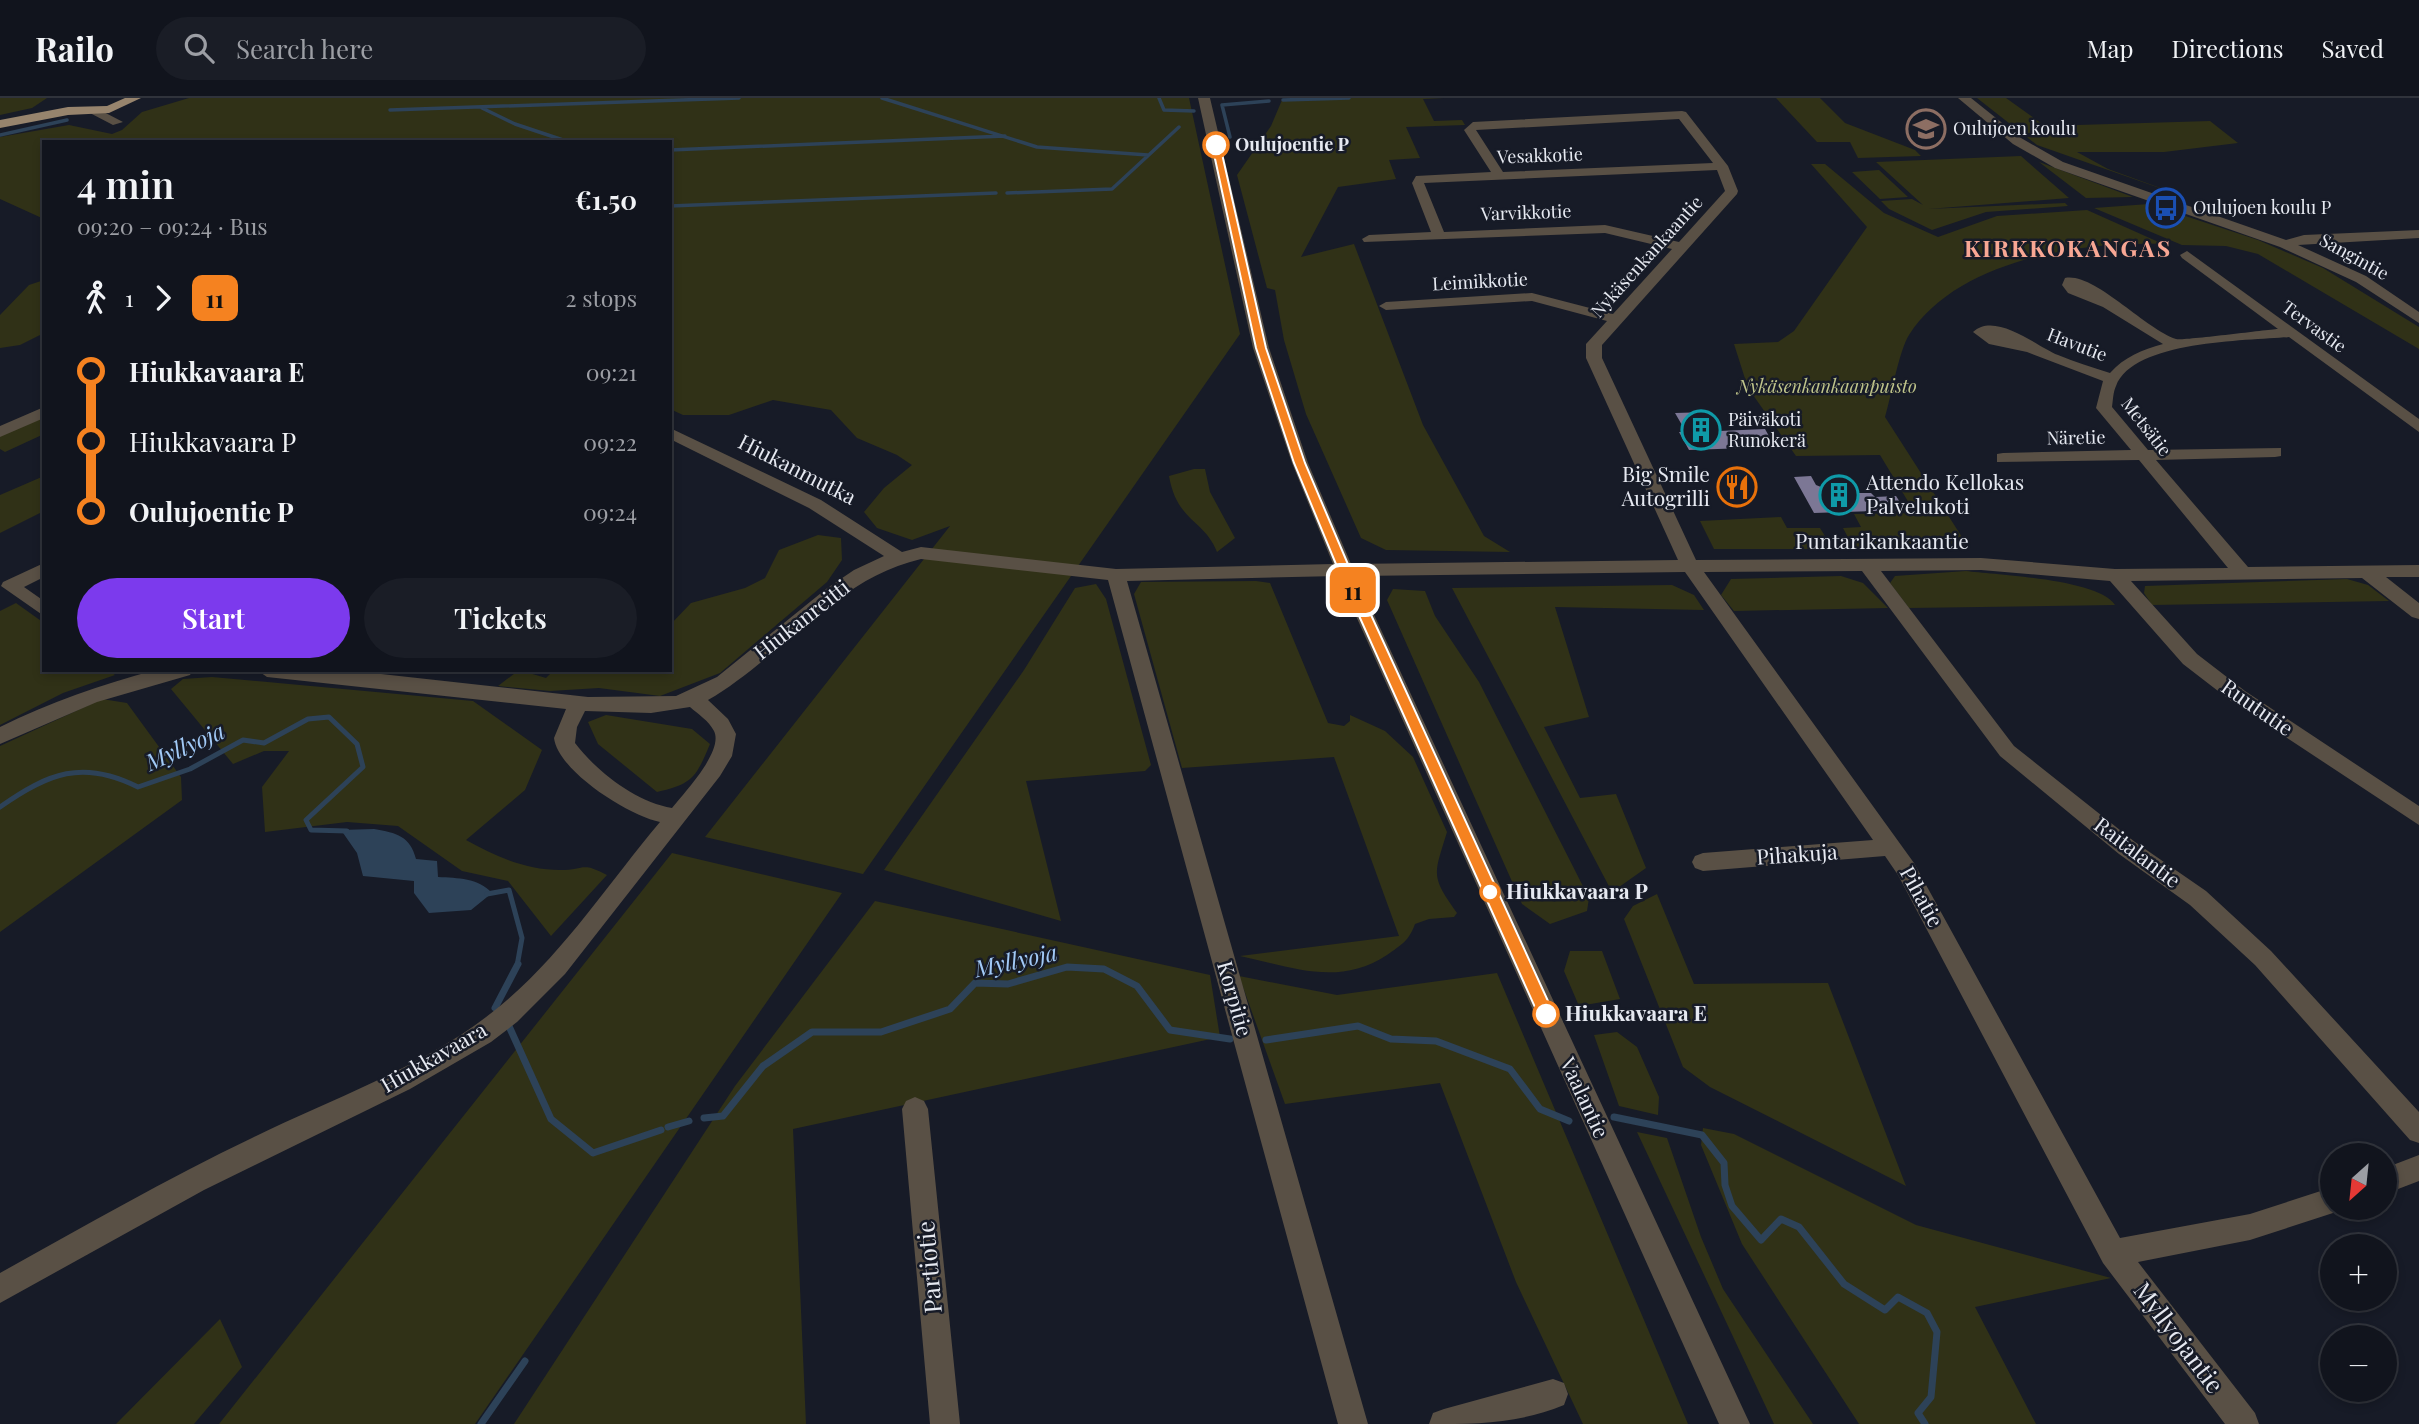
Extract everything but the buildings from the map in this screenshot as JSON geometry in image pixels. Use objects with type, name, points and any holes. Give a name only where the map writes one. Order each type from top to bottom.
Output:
[{"type":"main road","points":[[0,124],[86,105],[132,100]]},
{"type":"street","name":"Sangintie","points":[[1964,98],[2017,141],[2059,165],[2285,244],[2361,279],[2419,319]]},
{"type":"street","name":"Vaalantie","points":[[1208,99],[1261,348],[1300,463],[1344,569],[1735,1424]]},
{"type":"street","points":[[86,105],[118,123],[132,100]]},
{"type":"street","points":[[1498,174],[1470,130],[1473,125],[1682,115],[1722,166]]},
{"type":"street","name":"Vesakkotie","points":[[1439,235],[1418,183],[1421,178],[1722,166]]},
{"type":"street","name":"Nykäsenkankaantie","points":[[1690,566],[1594,358],[1594,344],[1732,191],[1722,166]]},
{"type":"street","name":"Varvikkotie","points":[[1369,239],[1605,229],[1683,247]]},
{"type":"street","points":[[2285,244],[2304,239],[2419,233]]},
{"type":"street","name":"Tervastie","points":[[2187,255],[2419,427]]},
{"type":"street","name":"Leimikkotie","points":[[1386,306],[1532,297],[1615,318]]},
{"type":"street","points":[[2108,304],[2173,344]]},
{"type":"street","name":"Metsätie","points":[[2244,575],[2104,408],[2103,393],[2110,378],[2142,356],[2173,344],[2289,333]]},
{"type":"street","name":"Havutie","points":[[2031,348],[2110,378]]},
{"type":"street","points":[[0,432],[42,413]]},
{"type":"street","name":"Hiukanmutka","points":[[672,434],[815,501],[855,525],[897,557]]},
{"type":"street","name":"Näretie","points":[[2003,458],[2275,452]]},
{"type":"street","name":"Hiukanreitti","points":[[287,672],[652,707],[694,699],[721,682],[848,583],[897,557],[933,553],[1116,575],[1344,569]]},
{"type":"street","name":"Puntarikankaantie","points":[[1344,569],[1981,564],[2115,575],[2419,571]]},
{"type":"street","name":"Raitalantie","points":[[1867,565],[2007,751],[2127,848],[2198,898],[2254,949],[2419,1131]]},
{"type":"street","name":"Pihatie","points":[[1690,566],[1906,869],[2113,1253]]},
{"type":"street","points":[[42,570],[10,586],[42,609]]},
{"type":"street","points":[[2367,572],[2419,613]]},
{"type":"street","name":"Korpitie","points":[[1116,575],[1353,1424]]},
{"type":"street","name":"Ruututie","points":[[2115,575],[2199,667],[2419,817]]},
{"type":"street","points":[[0,736],[40,715],[138,675],[165,672]]},
{"type":"street","name":"Hiukkavaara","points":[[0,1289],[257,1149],[431,1064],[483,1033],[536,987],[631,879],[710,774],[725,748],[727,736],[720,724],[694,699]]},
{"type":"street","points":[[580,702],[566,729],[565,743],[573,755],[629,802],[646,811],[677,817]]},
{"type":"street","name":"Pihakuja","points":[[1703,862],[1891,847]]},
{"type":"street","name":"Partiotie","points":[[915,1110],[945,1424]]},
{"type":"street","points":[[2398,1176],[2419,1168]]},
{"type":"street","points":[[2113,1253],[2250,1227],[2320,1204]]},
{"type":"street","name":"Myllyojantie","points":[[2113,1253],[2244,1424]]},
{"type":"street","points":[[1444,1424],[1553,1394]]},
{"type":"green space","points":[[0,98],[47,98],[32,108],[0,115]]},
{"type":"green space","points":[[189,98],[1189,98],[1240,334],[863,874],[705,837],[950,526],[912,540],[877,528],[864,512],[884,488],[912,465],[897,455],[857,438],[831,410],[773,400],[729,415],[683,415],[672,410],[672,140],[42,140],[42,218],[0,199],[0,137],[69,125],[112,134],[122,130],[142,112]]},
{"type":"green space","points":[[1444,98],[1423,99],[1434,121],[1462,120],[1465,125],[1406,127],[1420,158],[1389,160],[1396,179],[1338,187],[1301,257],[1354,244],[1423,425],[1484,536],[1510,552],[1386,550],[1361,538],[1306,414],[1284,340],[1275,290],[1267,288],[1237,175],[1271,126],[1282,100]]},
{"type":"green space","points":[[1776,98],[1820,98],[1845,123],[1915,150],[1921,156],[1858,158],[1850,142],[1817,142]]},
{"type":"green space","points":[[1977,98],[2006,98],[2045,126],[2210,121],[2238,143],[2164,152],[2077,152],[2108,169],[2188,198],[2037,145]]},
{"type":"green space","points":[[2021,156],[2069,198],[1928,209],[2065,203],[2068,206],[1986,212],[1932,230],[1889,209],[1881,201],[1912,199],[1923,205],[1876,162]]},
{"type":"green space","points":[[2039,162],[2133,197],[2086,198]]},
{"type":"green space","name":"Nykäsenkankaanpuisto","points":[[1811,164],[1825,164],[1884,213],[1938,237],[1997,216],[2087,210],[2163,244],[2095,246],[2023,260],[1989,272],[1957,289],[1930,309],[1909,335],[1885,417],[1969,548],[1854,549],[1843,528],[1861,527],[1854,514],[1915,513],[1880,455],[1796,456],[1748,388],[1734,344],[1778,342],[1794,331],[1867,227]]},
{"type":"green space","points":[[1879,170],[1908,197],[1880,199],[1852,172]]},
{"type":"green space","points":[[2149,204],[2258,240],[2323,268],[2419,327],[2419,349],[2258,254],[2226,246],[2182,245],[2094,208]]},
{"type":"green space","points":[[42,281],[42,334],[20,345],[0,348],[0,315],[29,285]]},
{"type":"green space","points":[[42,416],[42,435],[5,452],[0,449],[0,434]]},
{"type":"green space","points":[[1205,469],[1210,492],[1235,538],[1217,552],[1212,541],[1184,512],[1173,491],[1169,476]]},
{"type":"green space","points":[[42,477],[42,512],[0,533],[0,495]]},
{"type":"green space","points":[[1781,517],[1787,528],[1820,528],[1833,549],[1714,549],[1700,521]]},
{"type":"green space","points":[[818,535],[841,538],[842,560],[827,582],[720,673],[660,696],[599,688],[550,691],[498,686],[516,672],[546,678],[552,672],[672,672],[672,623],[691,603],[745,588],[765,578],[779,550]]},
{"type":"green space","points":[[1966,571],[2069,584],[2105,596],[2115,605],[1909,608],[1890,583],[1895,576]]},
{"type":"green space","points":[[1841,576],[1863,583],[1888,608],[1734,611],[1721,595],[1731,579]]},
{"type":"green space","points":[[2347,579],[2368,585],[2389,601],[2152,605],[2144,593],[2145,586]]},
{"type":"green space","points":[[1141,582],[1270,583],[1328,723],[1344,726],[1350,721],[1350,715],[1385,731],[1413,757],[1447,832],[1437,874],[1442,890],[1457,913],[1454,917],[1429,919],[1415,924],[1407,939],[1387,955],[1369,965],[1351,970],[1315,972],[1240,956],[1399,936],[1334,757],[1182,768],[1134,594]]},
{"type":"green space","points":[[1096,584],[1106,599],[1151,765],[1145,771],[1026,781],[1061,921],[884,870],[1024,670],[1075,588]]},
{"type":"green space","points":[[1672,585],[1694,595],[1704,610],[1555,607],[1589,717],[1544,727],[1580,798],[1616,794],[1646,868],[1612,892],[1452,588]]},
{"type":"green space","points":[[1393,589],[1425,591],[1435,616],[1479,682],[1589,898],[1587,911],[1550,924],[1522,904],[1387,600]]},
{"type":"green space","points":[[16,603],[42,622],[42,672],[111,672],[115,675],[63,693],[0,725],[0,611]]},
{"type":"green space","points":[[212,677],[473,701],[542,750],[525,790],[466,840],[499,857],[535,868],[560,870],[587,867],[607,875],[551,936],[508,881],[462,871],[398,826],[347,822],[265,832],[262,787],[289,751],[264,751],[233,764],[171,689],[183,679]]},
{"type":"green space","points":[[102,699],[127,703],[181,777],[182,800],[0,932],[0,746]]},
{"type":"green space","points":[[606,715],[692,729],[710,744],[701,765],[691,778],[678,786],[657,792],[598,744],[588,722]]},
{"type":"green space","points":[[672,853],[842,893],[475,1424],[219,1424]]},
{"type":"green space","points":[[1657,894],[1694,984],[1828,983],[1906,1186],[1710,1087],[1683,1067],[1624,919],[1633,906]]},
{"type":"green space","points":[[875,901],[1210,975],[1220,1037],[793,1129],[806,1424],[514,1424],[735,1086]]},
{"type":"green space","points":[[1570,951],[1602,951],[1620,999],[1579,1006],[1564,971]]},
{"type":"green space","points":[[1497,973],[1688,1424],[1583,1424],[1516,1282],[1440,1083],[1285,1104],[1239,976],[1337,995]]},
{"type":"green space","points":[[1617,1032],[1637,1047],[1659,1097],[1658,1115],[1619,1106],[1594,1035]]},
{"type":"green space","points":[[1703,1128],[1734,1134],[1916,1225],[2111,1278],[1975,1307],[2036,1424],[1859,1424],[1742,1244],[1701,1145]]},
{"type":"green space","points":[[1637,1132],[1667,1138],[1701,1237],[1723,1289],[1813,1424],[1774,1424]]},
{"type":"green space","points":[[220,1319],[242,1367],[194,1424],[116,1424]]},
{"type":"water","points":[[374,829],[406,840],[416,859],[437,861],[438,877],[474,882],[492,893],[471,910],[429,913],[414,893],[414,881],[363,876],[357,853],[341,830]]},
{"type":"waterway","points":[[390,110],[739,98]]},
{"type":"waterway","points":[[882,98],[1003,136]]},
{"type":"waterway","points":[[1159,98],[1164,110],[1194,111]]},
{"type":"waterway","points":[[1283,100],[1349,98]]},
{"type":"waterway","points":[[1230,137],[1222,105],[1269,101]]},
{"type":"waterway","points":[[482,108],[515,124],[563,140]]},
{"type":"waterway","points":[[0,135],[67,120]]},
{"type":"waterway","points":[[1007,193],[1112,189],[1179,127]]},
{"type":"waterway","points":[[672,150],[1003,136]]},
{"type":"waterway","points":[[1003,136],[1037,147],[1148,155]]},
{"type":"waterway","points":[[672,206],[996,193]]},
{"type":"waterway","name":"Myllyoja","points":[[0,807],[34,786],[66,774],[100,774],[138,787],[190,769],[243,740],[264,743],[308,719],[329,717],[357,744],[363,767],[306,820],[311,830],[347,831]]},
{"type":"waterway","name":"Myllyoja","points":[[487,894],[509,890],[522,938],[517,966]]},
{"type":"waterway","name":"Myllyoja","points":[[495,1008],[517,966]]},
{"type":"waterway","name":"Myllyoja","points":[[704,1118],[723,1116],[763,1066],[812,1032],[881,1032],[950,1009],[975,983],[1008,984],[1067,967],[1104,969],[1137,986],[1170,1030],[1230,1039]]},
{"type":"waterway","name":"Myllyoja","points":[[508,1024],[551,1119],[593,1153],[661,1130]]},
{"type":"waterway","name":"Myllyoja","points":[[1266,1040],[1358,1026],[1391,1039],[1436,1041],[1510,1069],[1540,1109],[1569,1121]]},
{"type":"waterway","name":"Myllyoja","points":[[1614,1117],[1702,1135],[1724,1163],[1725,1185],[1732,1206],[1761,1240],[1781,1219],[1799,1227],[1844,1284],[1885,1310],[1898,1297],[1927,1313],[1937,1332],[1931,1397],[1918,1413],[1925,1424]]},
{"type":"waterway","name":"Myllyoja","points":[[668,1127],[689,1121]]},
{"type":"waterway","points":[[481,1424],[525,1361]]},
{"type":"bus line","name":"11","points":[[1216,145],[1261,348],[1300,463],[1344,569],[1546,1014]]},
{"type":"place","name":"Oulujoen koulu","points":[[1926,129]]},
{"type":"place","name":"Oulujoentie P","points":[[1216,145]]},
{"type":"place","name":"Oulujoen koulu P","points":[[2166,208]]},
{"type":"place","name":"Päiväkoti Runokerä","points":[[1701,430]]},
{"type":"place","name":"Big Smile Autogrilli","points":[[1737,487]]},
{"type":"place","name":"Attendo Kellokas Palvelukoti","points":[[1839,495]]},
{"type":"place","name":"Hiukkavaara P","points":[[1490,892]]},
{"type":"place","name":"Hiukkavaara E","points":[[1546,1014]]},
{"type":"district","name":"KIRKKOKANGAS","points":[[2068,249]]}]
